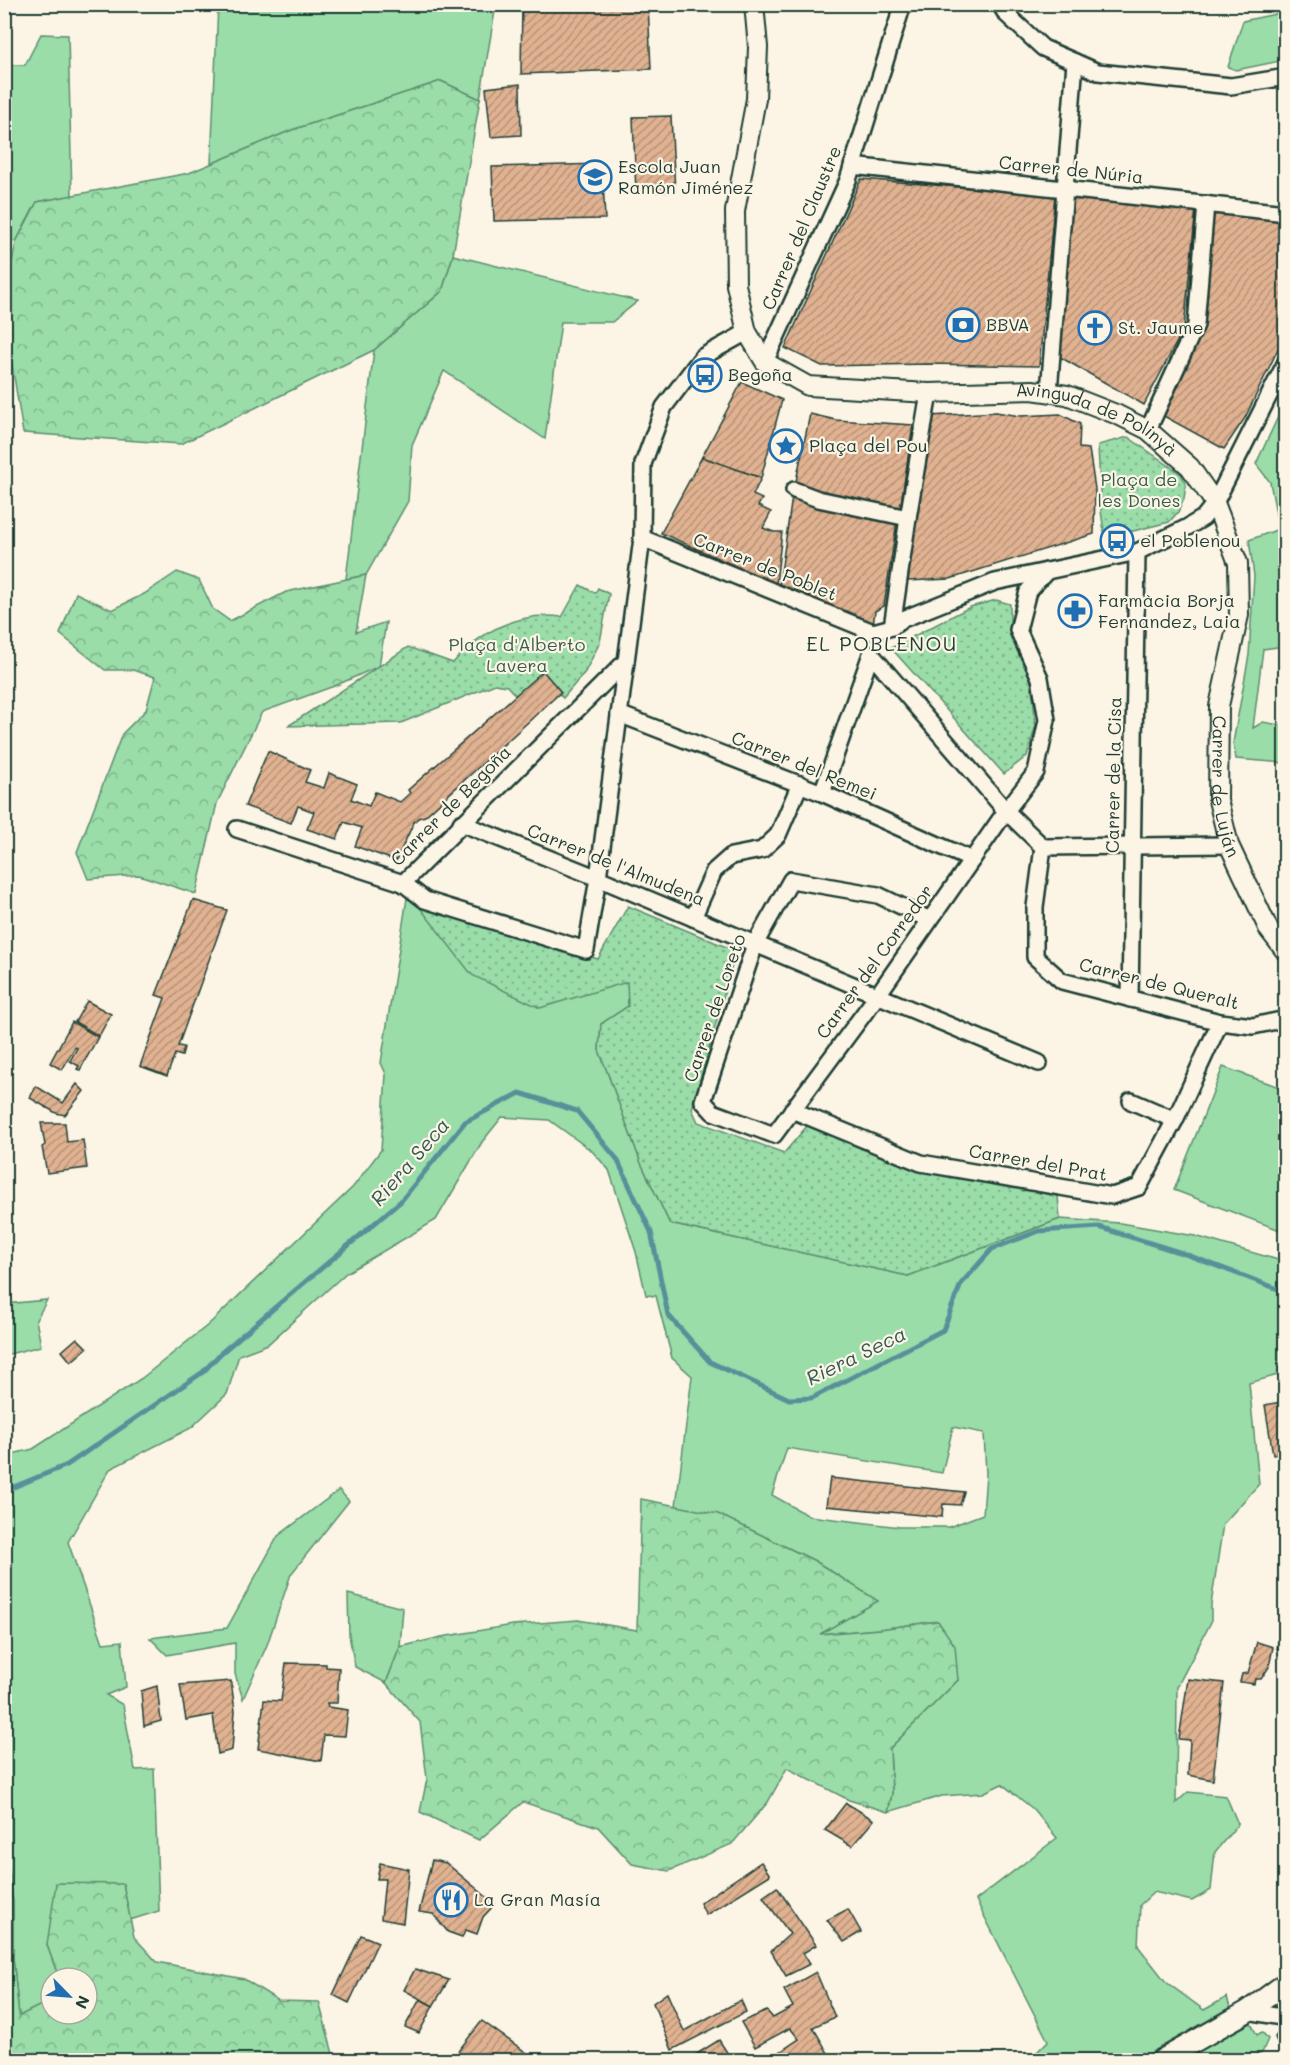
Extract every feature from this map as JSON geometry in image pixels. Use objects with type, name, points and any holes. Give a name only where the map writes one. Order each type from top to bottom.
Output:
[{"type":"main road","points":[[1162,2061],[1284,1988]]},
{"type":"street","points":[[754,4],[758,46],[756,99],[735,211],[736,285],[747,333],[765,362]]},
{"type":"street","name":"Carrer del Claustre","points":[[765,362],[848,180],[903,4]]},
{"type":"street","points":[[1000,4],[1006,14],[1043,48],[1098,72],[1231,86],[1286,77]]},
{"type":"street","points":[[1049,392],[1075,62]]},
{"type":"street","name":"Carrer de Núria","points":[[852,166],[1286,213]]},
{"type":"street","points":[[1148,430],[1196,325],[1206,204]]},
{"type":"street","points":[[403,883],[425,900],[586,950],[598,878],[642,538],[643,464],[664,407],[702,357],[747,333]]},
{"type":"street","name":"Avinguda de Polinyà","points":[[765,362],[808,386],[929,393],[1032,390],[1067,395],[1118,415],[1148,430],[1190,467],[1215,503]]},
{"type":"street","points":[[892,627],[903,619],[995,582],[1137,552],[1203,518],[1215,503],[1286,362]]},
{"type":"street","points":[[892,627],[929,393]]},
{"type":"street","points":[[794,490],[819,499],[908,518]]},
{"type":"street","name":"Carrer de Luján","points":[[1215,503],[1238,563],[1239,615],[1219,706],[1218,800],[1229,845],[1269,930],[1286,952]]},
{"type":"street","name":"Carrer de Poblet","points":[[642,538],[873,632],[892,627]]},
{"type":"street","name":"Carrer de la Cisa","points":[[1130,999],[1137,552]]},
{"type":"street","name":"Carrer del Corredor","points":[[774,1135],[877,996],[1006,811],[1036,772],[1047,720],[1040,678],[1018,630],[1028,591],[1047,570]]},
{"type":"street","points":[[822,793],[871,654],[1006,811],[1043,847],[1229,845]]},
{"type":"street","name":"Carrer de Begoña","points":[[237,829],[403,883],[626,661]]},
{"type":"street","name":"Carrer del Remei","points":[[619,714],[822,793],[972,860]]},
{"type":"street","points":[[693,918],[714,872],[731,856],[762,850],[778,835],[800,784]]},
{"type":"street","name":"Carrer de l'Almudena","points":[[461,823],[1039,1063]]},
{"type":"street","name":"Carrer de Queralt","points":[[1043,847],[1035,907],[1035,957],[1062,981],[1220,1022],[1253,1026],[1286,1019]]},
{"type":"street","name":"Carrer de Loreto","points":[[774,1135],[713,1112],[703,1101],[755,944],[791,880],[878,895],[930,920]]},
{"type":"street","name":"Carrer del Prat","points":[[792,1110],[921,1162],[1112,1196],[1139,1187],[1175,1120],[1220,1022]]},
{"type":"street","points":[[1131,1101],[1175,1120]]},
{"type":"street","points":[[1248,2011],[1286,2018]]},
{"type":"green space","points":[[218,5],[496,5],[480,99],[441,81],[292,130],[211,164]]},
{"type":"green space","points":[[1285,12],[1285,60],[1236,70],[1228,67],[1243,21]]},
{"type":"green space","points":[[41,34],[68,35],[72,196],[37,202],[16,242],[5,239],[4,65],[25,65]]},
{"type":"green space","points":[[441,81],[480,99],[453,255],[442,291],[374,350],[181,444],[23,433],[5,320],[5,297],[16,242],[37,202],[189,173],[292,130]]},
{"type":"green space","points":[[453,255],[638,301],[612,322],[561,322],[545,439],[444,371],[412,445],[408,501],[366,575],[346,579],[374,350],[442,291]]},
{"type":"green space","points":[[1285,402],[1285,646],[1263,649],[1253,728],[1263,722],[1285,726],[1285,763],[1236,759],[1233,743],[1249,655],[1254,576],[1249,540],[1279,529],[1270,482],[1256,464]]},
{"type":"green space","name":"Plaça de les Dones","points":[[1128,437],[1181,474],[1186,484],[1184,499],[1178,512],[1169,522],[1105,538],[1101,511],[1098,445]]},
{"type":"green space","points":[[177,572],[199,580],[213,609],[230,621],[286,592],[366,575],[356,632],[386,622],[379,666],[337,685],[262,712],[217,803],[196,894],[139,875],[88,879],[77,852],[122,734],[146,710],[155,677],[133,670],[105,670],[60,634],[76,593],[112,610],[144,594]]},
{"type":"green space","name":"Plaça d'Alberto Lavera","points":[[580,585],[595,593],[598,588],[609,594],[600,642],[585,672],[563,698],[543,676],[516,696],[507,686],[495,684],[401,723],[288,726],[408,647],[453,663],[476,641],[516,620],[546,616],[562,617]]},
{"type":"green space","points":[[996,600],[1010,604],[1010,635],[1031,679],[1036,725],[1027,756],[1004,774],[891,648],[970,607]]},
{"type":"green space","points":[[407,898],[628,982],[628,1006],[601,1024],[599,1050],[641,1163],[670,1224],[908,1276],[1060,1219],[1120,1223],[1195,1236],[1285,1262],[1285,1373],[1249,1383],[1259,1484],[1223,1524],[1211,1605],[1211,1622],[1177,1687],[1176,1803],[1188,1792],[1226,1796],[1238,1824],[1215,1852],[1211,1890],[1192,1901],[1154,1892],[1140,1905],[1138,1946],[1166,1982],[1204,2010],[1227,1997],[1230,2008],[1138,2060],[1029,2060],[1048,2041],[976,1900],[1057,1838],[1033,1809],[1002,1784],[983,1793],[942,1796],[888,1812],[892,1794],[890,1748],[958,1680],[937,1621],[819,1634],[877,1601],[815,1561],[718,1514],[714,1517],[676,1506],[692,1376],[672,1358],[656,1296],[646,1295],[636,1252],[609,1170],[592,1151],[549,1120],[502,1117],[482,1142],[436,1220],[346,1273],[268,1344],[239,1355],[227,1394],[191,1428],[110,1469],[68,1542],[103,1643],[122,1641],[126,1687],[106,1695],[123,1705],[135,1770],[154,1769],[159,1911],[130,1920],[123,1884],[47,1945],[55,1966],[39,1966],[39,2006],[19,2017],[13,1957],[13,1903],[4,1828],[4,1456],[33,1449],[142,1378],[208,1325],[353,1187],[381,1150],[386,1074],[381,1063]],"holes":[[[953,1427],[984,1433],[986,1474],[983,1514],[949,1527],[900,1527],[809,1516],[772,1495],[787,1448],[942,1473]]]},
{"type":"green space","points":[[414,900],[598,959],[628,906],[736,951],[692,1109],[698,1122],[784,1153],[808,1125],[900,1161],[986,1182],[1058,1196],[1060,1219],[908,1276],[670,1224],[641,1163],[599,1050],[601,1024],[628,1006],[627,982],[540,1008],[472,975]]},
{"type":"green space","points":[[1223,1067],[1285,1089],[1285,1232],[1174,1190]]},
{"type":"green space","points":[[47,1300],[36,1320],[41,1346],[5,1355],[5,1304]]},
{"type":"green space","points":[[339,1490],[349,1501],[291,1574],[267,1645],[243,1699],[235,1674],[235,1643],[167,1655],[150,1638],[227,1628],[278,1536]]},
{"type":"green space","points":[[641,1499],[718,1514],[815,1561],[878,1601],[820,1634],[938,1621],[955,1646],[958,1680],[890,1748],[892,1794],[888,1812],[849,1800],[787,1768],[768,1802],[732,1844],[669,1871],[632,1864],[598,1827],[523,1802],[479,1840],[420,1812],[427,1779],[420,1722],[386,1683],[400,1647],[441,1637],[513,1625],[578,1620],[637,1630]]},
{"type":"green space","points":[[348,1594],[403,1608],[400,1647],[386,1683],[355,1667],[349,1635]]},
{"type":"green space","points":[[4,1828],[13,1903],[13,1957],[19,2016],[39,2006],[39,2026],[99,2026],[99,1966],[55,1966],[47,1945],[56,1883],[123,1884],[134,1937],[157,1962],[244,1979],[279,2001],[319,2002],[333,2054],[332,2060],[5,2060]]},
{"type":"green space","points":[[1251,2023],[1257,2035],[1262,2032],[1268,2039],[1262,2053],[1245,2060],[1183,2060]]},
{"type":"building","points":[[522,4],[648,4],[651,69],[521,74]]},
{"type":"building","points":[[520,84],[521,135],[491,137],[486,88]]},
{"type":"building","points":[[671,116],[675,191],[636,193],[633,117]]},
{"type":"building","points":[[602,164],[605,219],[494,221],[492,167]]},
{"type":"building","points":[[861,179],[1055,195],[1039,366],[928,364],[822,366],[785,348]]},
{"type":"building","points":[[1070,198],[1196,208],[1184,328],[1144,405],[1060,357]]},
{"type":"building","points":[[1212,212],[1286,216],[1286,332],[1245,418],[1224,449],[1160,414],[1201,329]]},
{"type":"building","points":[[742,382],[782,400],[761,478],[702,457]]},
{"type":"building","points":[[996,412],[1020,416],[1060,414],[1080,424],[1079,448],[1089,449],[1095,489],[1094,534],[950,579],[907,581],[931,416]]},
{"type":"building","points":[[810,414],[836,420],[913,425],[900,510],[795,486]]},
{"type":"building","points":[[702,457],[761,478],[753,495],[762,499],[758,506],[771,512],[763,528],[782,532],[776,584],[661,533]]},
{"type":"building","points":[[792,497],[897,521],[884,606],[875,611],[873,626],[779,586]]},
{"type":"building","points":[[543,671],[561,692],[425,816],[414,822],[396,861],[355,846],[362,828],[344,822],[337,839],[307,829],[314,812],[298,806],[291,823],[245,806],[268,751],[310,770],[305,782],[324,788],[329,773],[357,784],[351,799],[369,806],[375,792],[400,802],[410,793],[408,790]]},
{"type":"building","points":[[193,900],[227,910],[178,1046],[184,1047],[182,1056],[175,1054],[167,1076],[140,1066],[165,998],[156,995]]},
{"type":"building","points":[[87,1001],[111,1014],[99,1036],[75,1022]]},
{"type":"building","points":[[72,1022],[98,1037],[80,1070],[77,1069],[79,1066],[70,1061],[77,1048],[75,1047],[62,1070],[50,1063]]},
{"type":"building","points":[[77,1084],[84,1091],[65,1115],[56,1113],[30,1098],[36,1086],[63,1103]]},
{"type":"building","points":[[41,1123],[65,1123],[67,1142],[83,1140],[87,1168],[47,1173],[42,1147],[45,1145]]},
{"type":"building","points":[[77,1338],[87,1348],[71,1362],[62,1351]]},
{"type":"building","points":[[1286,1401],[1286,1453],[1273,1455],[1265,1405]]},
{"type":"building","points":[[830,1478],[964,1492],[960,1505],[943,1504],[942,1517],[826,1506]]},
{"type":"building","points":[[1284,1613],[1286,1613],[1286,1651],[1277,1649]]},
{"type":"building","points":[[1257,1642],[1273,1647],[1269,1667],[1261,1679],[1255,1679],[1254,1684],[1240,1682],[1242,1674],[1248,1673]]},
{"type":"building","points":[[286,1663],[326,1664],[326,1667],[339,1668],[337,1703],[327,1703],[328,1707],[348,1710],[345,1736],[324,1735],[321,1761],[258,1749],[264,1700],[281,1701]]},
{"type":"building","points":[[1188,1679],[1224,1683],[1213,1780],[1188,1775],[1190,1740],[1179,1739]]},
{"type":"building","points":[[231,1681],[235,1711],[232,1750],[218,1754],[213,1715],[186,1720],[180,1685]]},
{"type":"building","points":[[157,1686],[161,1721],[144,1726],[141,1691]]},
{"type":"building","points":[[846,1803],[874,1820],[852,1846],[825,1830]]},
{"type":"building","points":[[432,1860],[446,1863],[495,1904],[483,1917],[477,1934],[466,1930],[462,1937],[448,1932],[433,1914],[419,1912]]},
{"type":"building","points":[[761,1862],[770,1875],[706,1915],[700,1903]]},
{"type":"building","points":[[380,1863],[409,1869],[403,1923],[381,1919],[385,1879],[377,1879]]},
{"type":"building","points":[[777,1887],[816,1945],[803,1953],[810,1964],[786,1976],[771,1951],[790,1934],[763,1897]]},
{"type":"building","points":[[848,1909],[861,1932],[844,1942],[827,1920]]},
{"type":"building","points":[[361,1935],[378,1942],[349,2003],[333,1995]]},
{"type":"building","points":[[415,1969],[449,1980],[433,2006],[404,1990]]},
{"type":"building","points":[[816,1972],[835,2017],[813,2027],[832,2060],[768,2060],[799,2039],[790,2028],[755,2047],[741,2022],[767,2011],[773,2018],[793,2007],[784,1990]]},
{"type":"building","points":[[667,1993],[684,2031],[741,2000],[746,2012],[672,2050],[653,2003]]},
{"type":"building","points":[[420,1999],[433,2006],[419,2033],[405,2027]]},
{"type":"building","points":[[482,2021],[534,2058],[532,2060],[462,2060],[455,2055]]},
{"type":"building","points":[[1282,2027],[1286,2028],[1286,2060],[1284,2060],[1275,2037]]},
{"type":"building","points":[[719,2040],[730,2057],[726,2060],[687,2060]]},
{"type":"waterway","name":"Riera Seca","points":[[4,1491],[67,1465],[203,1372],[221,1353],[401,1201],[465,1122],[520,1093],[577,1111],[617,1159],[651,1232],[668,1315],[710,1362],[789,1399],[812,1398],[943,1330],[961,1284],[992,1249],[1039,1231],[1099,1227],[1185,1254],[1286,1292]]},
{"type":"place","name":"Escola Juan Ramón Jiménez","points":[[595,177]]},
{"type":"place","name":"BBVA","points":[[963,325]]},
{"type":"place","name":"St. Jaume","points":[[1095,328]]},
{"type":"place","name":"Begoña","points":[[705,375]]},
{"type":"place","name":"Plaça del Pou","points":[[786,446]]},
{"type":"place","name":"el Poblenou","points":[[1117,541]]},
{"type":"place","name":"Farmàcia Borja Fernandez, Laia","points":[[1075,611]]},
{"type":"place","name":"La Gran Masía","points":[[451,1900]]},
{"type":"district","name":"EL POBLENOU","points":[[882,644]]}]
